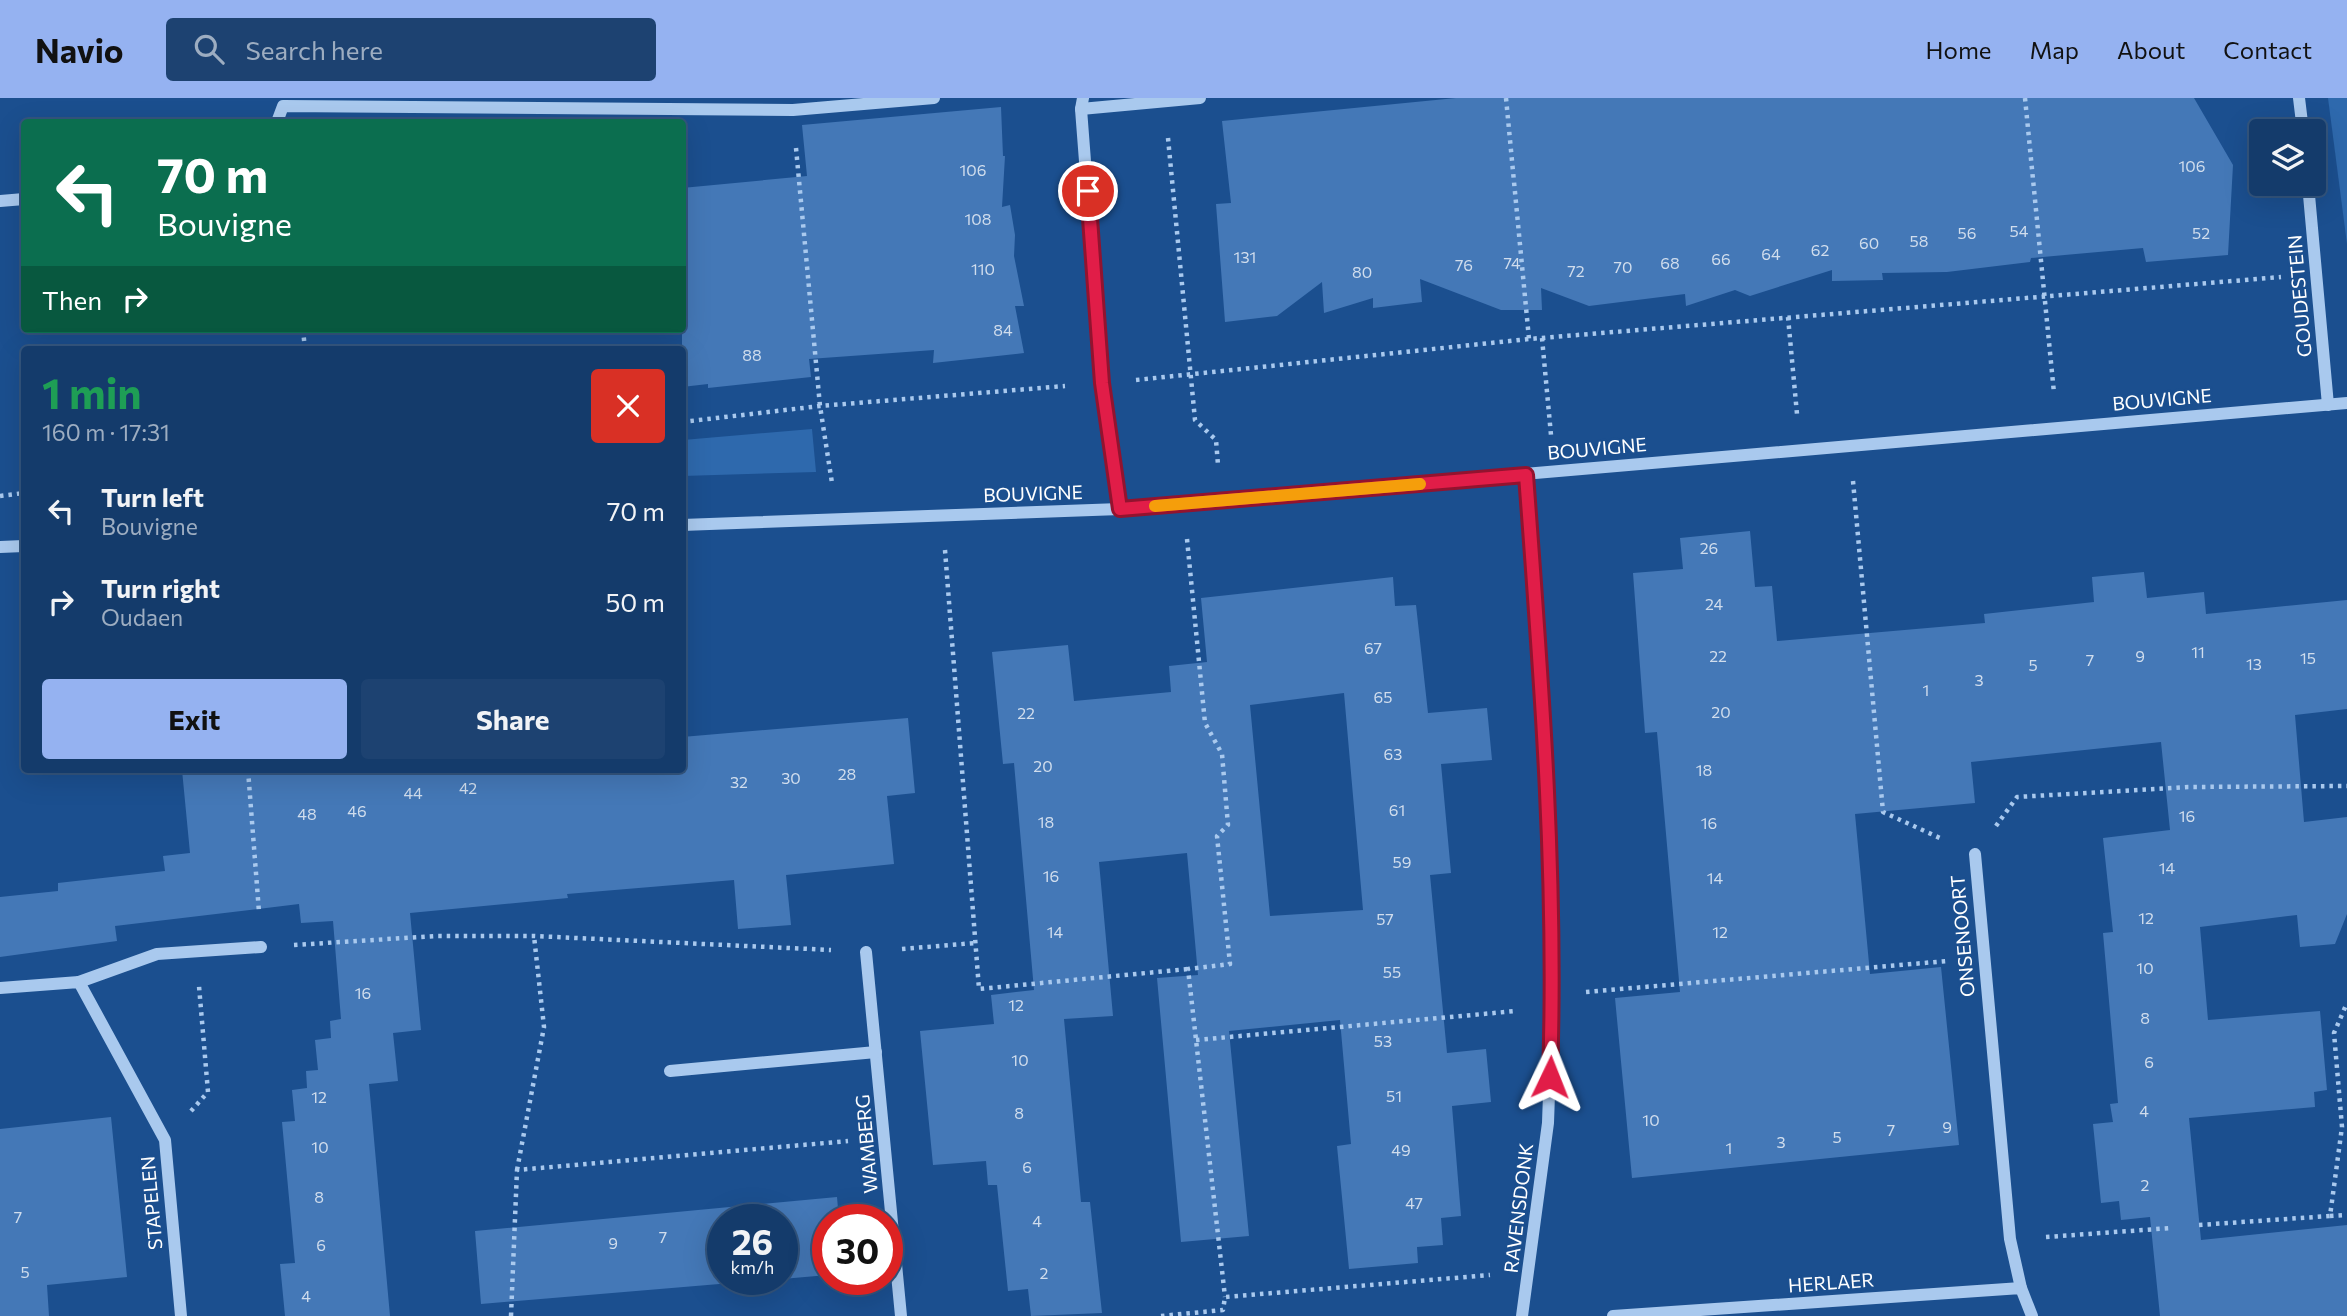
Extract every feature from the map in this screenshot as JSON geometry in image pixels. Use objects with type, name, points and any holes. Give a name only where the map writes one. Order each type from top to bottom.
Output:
[{"type":"street","points":[[277,119],[283,106],[793,110],[934,98]]},
{"type":"street","points":[[1120,509],[1102,383],[1082,104],[1200,98]]},
{"type":"street","points":[[2299,98],[2301,119]]},
{"type":"street","name":"GOUDESTEIN","points":[[2309,196],[2328,405]]},
{"type":"street","points":[[0,201],[21,200]]},
{"type":"street","name":"BOUVIGNE","points":[[686,525],[1120,509],[2347,403]]},
{"type":"street","name":"RAVENSDONK","points":[[1522,1316],[1548,1123],[1552,1002],[1545,732],[1526,475]]},
{"type":"street","points":[[0,547],[21,546]]},
{"type":"street","name":"ONSENOORT","points":[[1975,854],[2010,1239],[2021,1288]]},
{"type":"street","points":[[0,988],[79,982],[157,954],[261,947]]},
{"type":"street","name":"WAMBERG","points":[[866,952],[901,1316]]},
{"type":"street","name":"STAPELEN","points":[[79,982],[165,1140],[181,1316]]},
{"type":"street","points":[[670,1072],[876,1052]]},
{"type":"street","points":[[2021,1288],[2032,1316]]},
{"type":"street","name":"HERLAER","points":[[1613,1316],[2021,1288]]},
{"type":"path","points":[[1506,98],[1529,339]]},
{"type":"path","points":[[2025,98],[2058,426]]},
{"type":"path","points":[[1165,101],[1195,420],[1216,440],[1220,501]]},
{"type":"path","points":[[793,110],[820,406],[837,519]]},
{"type":"path","points":[[686,422],[820,406],[1192,375],[1529,339],[2045,294],[2317,275]]},
{"type":"path","points":[[1788,317],[1800,450]]},
{"type":"path","points":[[1542,338],[1554,471]]},
{"type":"path","points":[[1850,445],[1883,812],[1975,854]]},
{"type":"path","points":[[0,496],[21,493]]},
{"type":"path","points":[[943,516],[979,989],[1230,964],[1217,836],[1228,825],[1222,754],[1205,723],[1184,503]]},
{"type":"path","points":[[248,773],[261,947],[436,936],[534,936],[866,952],[975,943]]},
{"type":"path","name":"ONSENOORT","points":[[1975,854],[2017,797],[2188,788],[2347,786]]},
{"type":"path","points":[[511,1316],[517,1170],[544,1027],[534,936]]},
{"type":"path","points":[[165,1140],[208,1092],[197,951]]},
{"type":"path","points":[[1196,1040],[1983,958]]},
{"type":"path","points":[[1161,1316],[1223,1310],[1225,1297],[1188,969]]},
{"type":"path","points":[[2330,1216],[2342,1126],[2334,1033],[2347,1003]]},
{"type":"path","points":[[517,1170],[885,1138]]},
{"type":"path","points":[[2199,1226],[2347,1215]]},
{"type":"path","points":[[2010,1239],[2171,1228]]},
{"type":"path","points":[[1225,1297],[1529,1272]]},
{"type":"shaded area","points":[[2328,98],[2347,98],[2347,244]]},
{"type":"shaded area","points":[[812,429],[816,472],[686,476],[686,440]]},
{"type":"building","points":[[1456,98],[2194,98],[2233,165],[2228,255],[2146,262],[2143,248],[2031,258],[2030,262],[1947,272],[1882,273],[1883,280],[1832,281],[1832,270],[1750,296],[1735,290],[1686,306],[1685,294],[1589,306],[1541,288],[1542,310],[1501,310],[1420,279],[1422,302],[1373,308],[1373,298],[1324,313],[1322,282],[1277,316],[1225,322],[1216,204],[1231,203],[1222,121]]},
{"type":"building","points":[[1001,107],[1005,156],[1002,207],[1010,205],[1015,235],[1014,256],[1024,306],[1015,306],[1024,353],[933,363],[934,350],[809,359],[811,377],[708,388],[708,384],[686,387],[686,346],[682,346],[682,333],[686,333],[686,188],[807,176],[802,125]]},
{"type":"building","points":[[1750,531],[1755,587],[1772,586],[1777,641],[1985,623],[1984,614],[2094,602],[2092,577],[2144,572],[2147,598],[2204,592],[2206,614],[2347,600],[2347,709],[2295,715],[2304,822],[2347,817],[2347,914],[2335,944],[2300,947],[2297,915],[2200,927],[2208,1020],[2320,1011],[2327,1090],[2314,1092],[2315,1107],[2189,1118],[2201,1240],[2347,1225],[2347,1316],[2160,1316],[2150,1217],[2121,1220],[2119,1201],[2101,1203],[2093,1124],[2113,1122],[2110,1104],[2118,1103],[2103,933],[2113,932],[2103,838],[2170,830],[2161,742],[1971,762],[1975,803],[1855,814],[1870,974],[1941,967],[1959,1145],[1632,1178],[1615,998],[1680,992],[1657,732],[1645,733],[1633,573],[1683,569],[1680,538]]},
{"type":"building","points":[[1393,577],[1395,606],[1416,605],[1428,713],[1487,708],[1492,760],[1441,764],[1451,873],[1430,875],[1447,1053],[1486,1049],[1491,1102],[1452,1106],[1461,1216],[1441,1218],[1443,1245],[1417,1247],[1418,1263],[1349,1269],[1337,1146],[1351,1144],[1340,1020],[1229,1031],[1249,1236],[1181,1242],[1157,978],[1198,975],[1187,853],[1099,862],[1113,1016],[1064,1019],[1081,1202],[1090,1202],[1102,1313],[1031,1316],[1028,1289],[1008,1291],[997,1185],[988,1185],[986,1161],[933,1165],[920,1031],[994,1024],[991,995],[1034,990],[1014,763],[1003,764],[992,652],[1068,645],[1074,701],[1171,692],[1169,666],[1207,662],[1201,598]],"holes":[[[1344,693],[1363,910],[1270,916],[1250,705]]]},
{"type":"building","points":[[908,718],[915,793],[887,796],[894,864],[786,875],[791,925],[738,929],[734,880],[567,894],[568,898],[410,913],[421,1030],[393,1033],[398,1081],[369,1084],[390,1316],[285,1316],[280,1264],[295,1263],[282,1122],[295,1121],[292,1090],[307,1088],[306,1071],[318,1070],[315,1040],[331,1038],[330,1021],[341,1019],[333,921],[301,923],[299,904],[115,926],[117,941],[0,957],[0,897],[58,891],[58,883],[165,871],[163,856],[190,853],[182,773],[686,773],[686,737]]},
{"type":"building","points":[[111,1117],[127,1277],[47,1285],[49,1316],[0,1316],[0,1129]]},
{"type":"building","points":[[837,1197],[838,1204],[812,1204],[812,1276],[798,1278],[798,1204],[762,1204]]},
{"type":"building","points":[[707,1209],[707,1285],[481,1304],[475,1231]]},
{"type":"slow traffic","points":[[1155,506],[1420,484]]},
{"type":"route","points":[[1088,191],[1102,383],[1120,509],[1526,475],[1545,732],[1552,1008],[1550,1077]]}]
